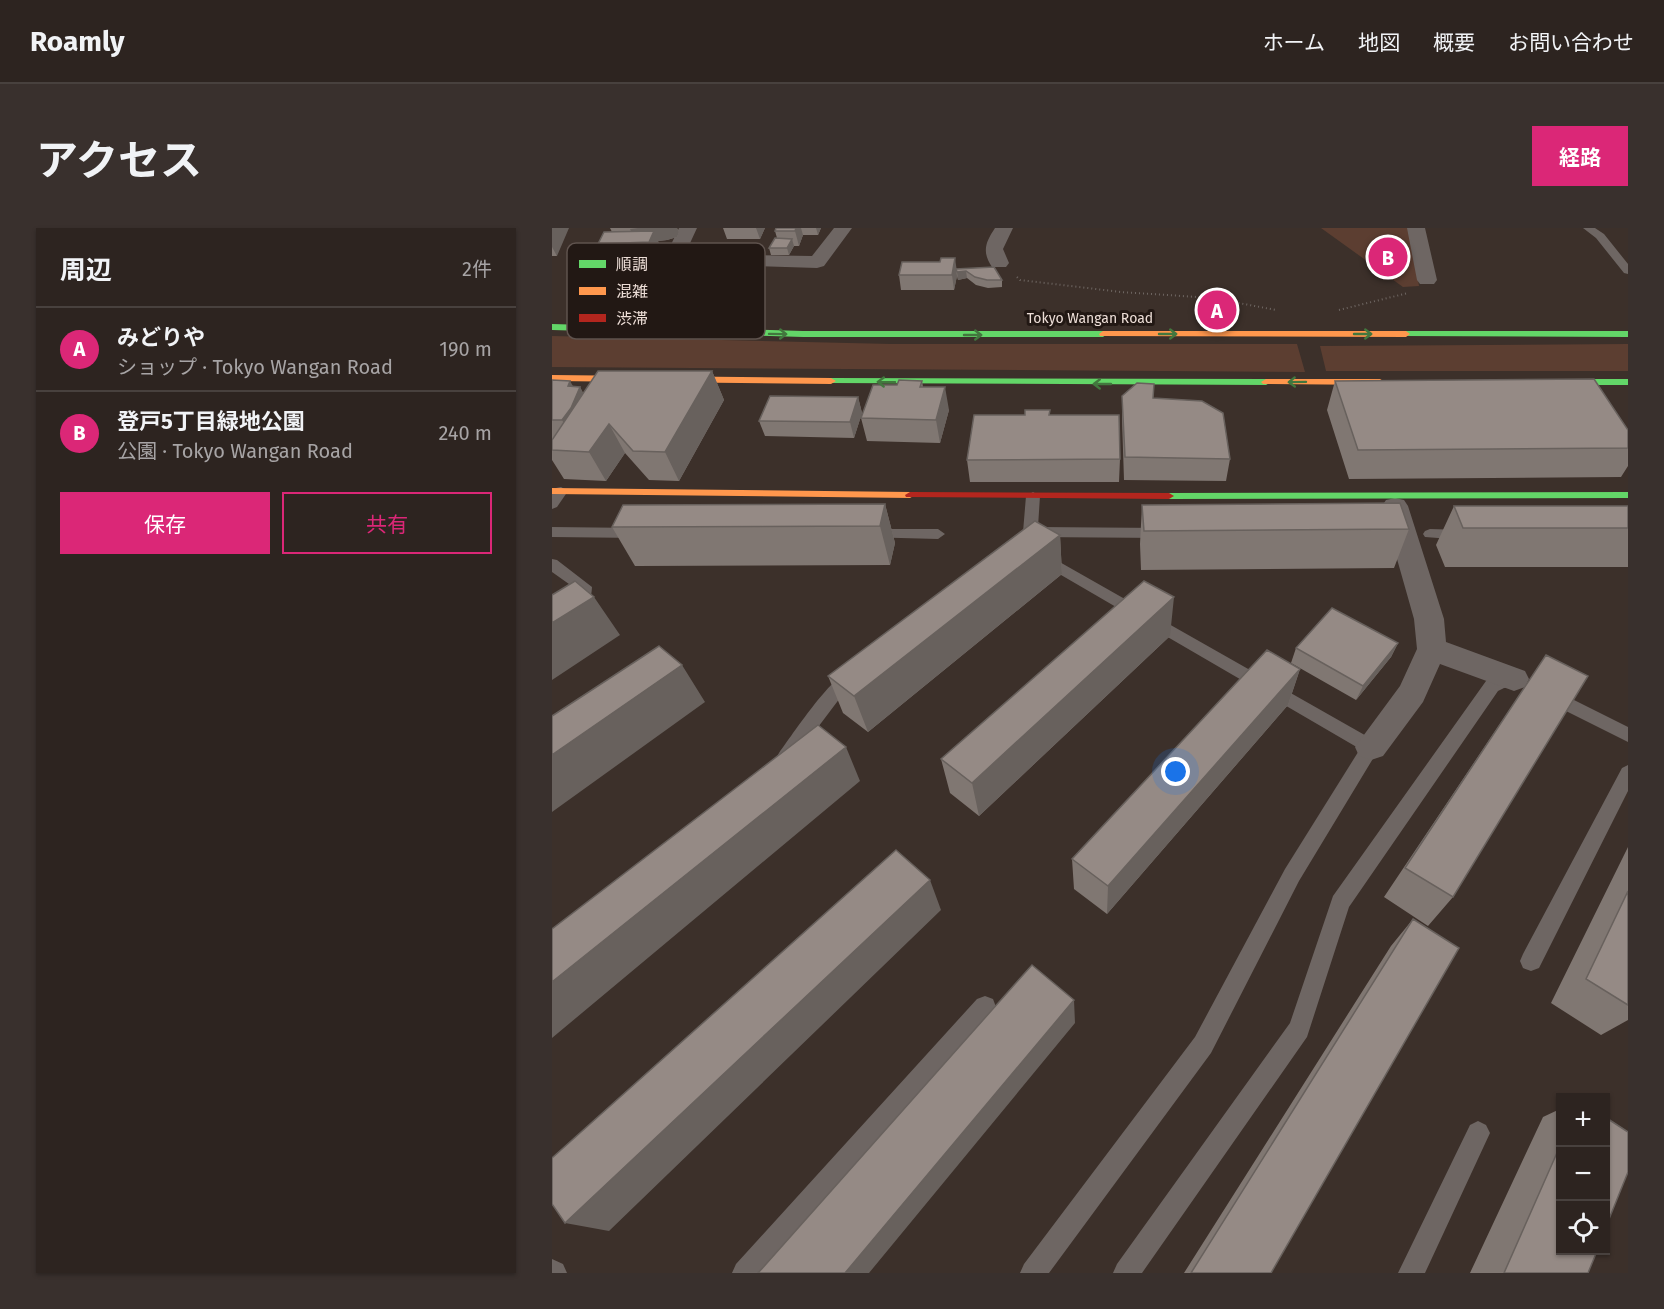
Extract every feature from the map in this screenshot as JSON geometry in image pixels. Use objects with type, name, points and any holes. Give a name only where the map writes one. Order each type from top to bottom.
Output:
[{"type":"main road","name":"Tokyo Wangan Road","points":[[552,327],[567,327]]},
{"type":"main road","name":"Tokyo Wangan Road","points":[[765,333],[1628,334]]},
{"type":"main road","points":[[552,378],[1031,383],[1391,382]]},
{"type":"main road","points":[[1534,382],[1628,382]]},
{"type":"main road","points":[[556,491],[1033,496],[1628,495]]},
{"type":"street","points":[[681,243],[688,228]]},
{"type":"street","points":[[765,261],[817,262],[843,228]]},
{"type":"street","points":[[999,263],[994,257],[994,244],[1004,228]]},
{"type":"street","points":[[1416,228],[1427,280]]},
{"type":"street","points":[[1371,747],[1412,693],[1432,649],[1429,619],[1395,506]]},
{"type":"street","points":[[1432,649],[1514,680]]},
{"type":"lane","points":[[1588,228],[1600,236],[1628,271]]},
{"type":"lane","points":[[552,504],[556,491]]},
{"type":"lane","points":[[1021,543],[1033,496]]},
{"type":"lane","points":[[552,532],[657,533]]},
{"type":"lane","points":[[1021,543],[1181,533]]},
{"type":"lane","points":[[856,534],[938,534]]},
{"type":"lane","points":[[1430,534],[1476,535]]},
{"type":"lane","points":[[1021,543],[1371,747],[1292,875],[1203,1044],[1033,1273]]},
{"type":"lane","points":[[552,564],[584,588],[585,598],[582,608],[575,616],[552,630]]},
{"type":"lane","points":[[772,773],[834,693],[866,662]]},
{"type":"lane","points":[[1126,1273],[1299,1029],[1340,903],[1492,686],[1502,681],[1526,682],[1628,735]]},
{"type":"lane","points":[[1531,961],[1628,773]]},
{"type":"lane","points":[[745,1273],[986,1007]]},
{"type":"lane","points":[[1411,1273],[1478,1133]]},
{"type":"path","points":[[999,263],[1020,280],[1121,292],[1212,298],[1279,310]]},
{"type":"path","points":[[1330,312],[1430,287],[1427,280]]},
{"type":"shaded area","points":[[1321,228],[1410,228],[1419,286],[1403,287]]},
{"type":"shaded area","points":[[552,336],[567,336],[567,339],[891,344],[1297,344],[1305,372],[552,367]]},
{"type":"shaded area","points":[[1628,344],[1628,371],[1326,371],[1320,346]]},
{"type":"building","points":[[776,228],[796,228],[795,231],[775,231]]},
{"type":"building","points":[[654,231],[649,242],[598,243],[604,232]]},
{"type":"building","points":[[775,238],[792,239],[787,248],[769,248]]},
{"type":"building","points":[[941,258],[955,258],[952,275],[899,275],[902,262],[940,262]]},
{"type":"building","points":[[994,267],[1002,280],[987,280],[975,277],[966,271],[957,272],[956,269]]},
{"type":"building","points":[[598,371],[712,371],[665,452],[633,451],[609,424],[589,452],[552,450],[552,440]]},
{"type":"building","points":[[1594,379],[1628,430],[1628,448],[1358,450],[1335,381]]},
{"type":"building","points":[[552,380],[570,381],[568,386],[580,387],[571,408],[562,420],[552,420]]},
{"type":"building","points":[[899,380],[922,381],[920,387],[945,387],[936,420],[861,418],[873,385],[897,385]]},
{"type":"building","points":[[1137,383],[1154,384],[1153,398],[1202,401],[1223,413],[1230,459],[1125,457],[1122,396]]},
{"type":"building","points":[[770,396],[858,397],[850,422],[759,421]]},
{"type":"building","points":[[1025,410],[1050,410],[1049,415],[1119,415],[1120,459],[967,460],[974,415],[1025,415]]},
{"type":"building","points":[[1400,503],[1409,529],[1144,531],[1142,505]]},
{"type":"building","points":[[885,504],[880,526],[612,527],[623,505]]},
{"type":"building","points":[[1454,506],[1628,506],[1628,528],[1463,528]]},
{"type":"building","points":[[1035,521],[1060,535],[854,696],[828,676]]},
{"type":"building","points":[[575,581],[594,597],[552,623],[552,595]]},
{"type":"building","points":[[1144,581],[1174,597],[972,783],[941,759]]},
{"type":"building","points":[[1332,608],[1398,643],[1363,686],[1296,648]]},
{"type":"building","points":[[659,646],[682,665],[552,755],[552,716]]},
{"type":"building","points":[[1267,650],[1300,669],[1108,886],[1072,859]]},
{"type":"building","points":[[1546,655],[1588,676],[1453,897],[1405,868]]},
{"type":"building","points":[[818,725],[846,747],[552,982],[552,929]]},
{"type":"building","points":[[896,850],[930,880],[565,1223],[552,1204],[552,1158]]},
{"type":"building","points":[[1628,891],[1628,1005],[1586,979]]},
{"type":"building","points":[[1413,919],[1459,948],[1271,1273],[1191,1273]]},
{"type":"building","points":[[1032,965],[1074,1000],[845,1273],[758,1273]]},
{"type":"building","points":[[1610,1120],[1628,1132],[1628,1172],[1610,1217]]},
{"type":"building","points":[[1556,1155],[1556,1255],[1595,1255],[1588,1273],[1504,1273]]},
{"type":"traffic: fast","points":[[552,327],[567,327]]},
{"type":"traffic: fast","points":[[765,333],[1103,334]]},
{"type":"traffic: fast","points":[[1406,334],[1628,334]]},
{"type":"traffic: fast","points":[[831,381],[1266,382]]},
{"type":"traffic: fast","points":[[1552,382],[1628,382]]},
{"type":"traffic: fast","points":[[1169,496],[1628,495]]},
{"type":"traffic: slow","points":[[1103,334],[1406,334]]},
{"type":"traffic: slow","points":[[552,378],[831,381]]},
{"type":"traffic: slow","points":[[1266,382],[1380,382]]},
{"type":"traffic: slow","points":[[552,491],[910,495]]},
{"type":"traffic: jam","points":[[910,495],[1169,496]]},
{"type":"place","name":"登戸5丁目緑地公園","points":[[1388,257]]},
{"type":"place","name":"みどりや","points":[[1217,310]]}]
